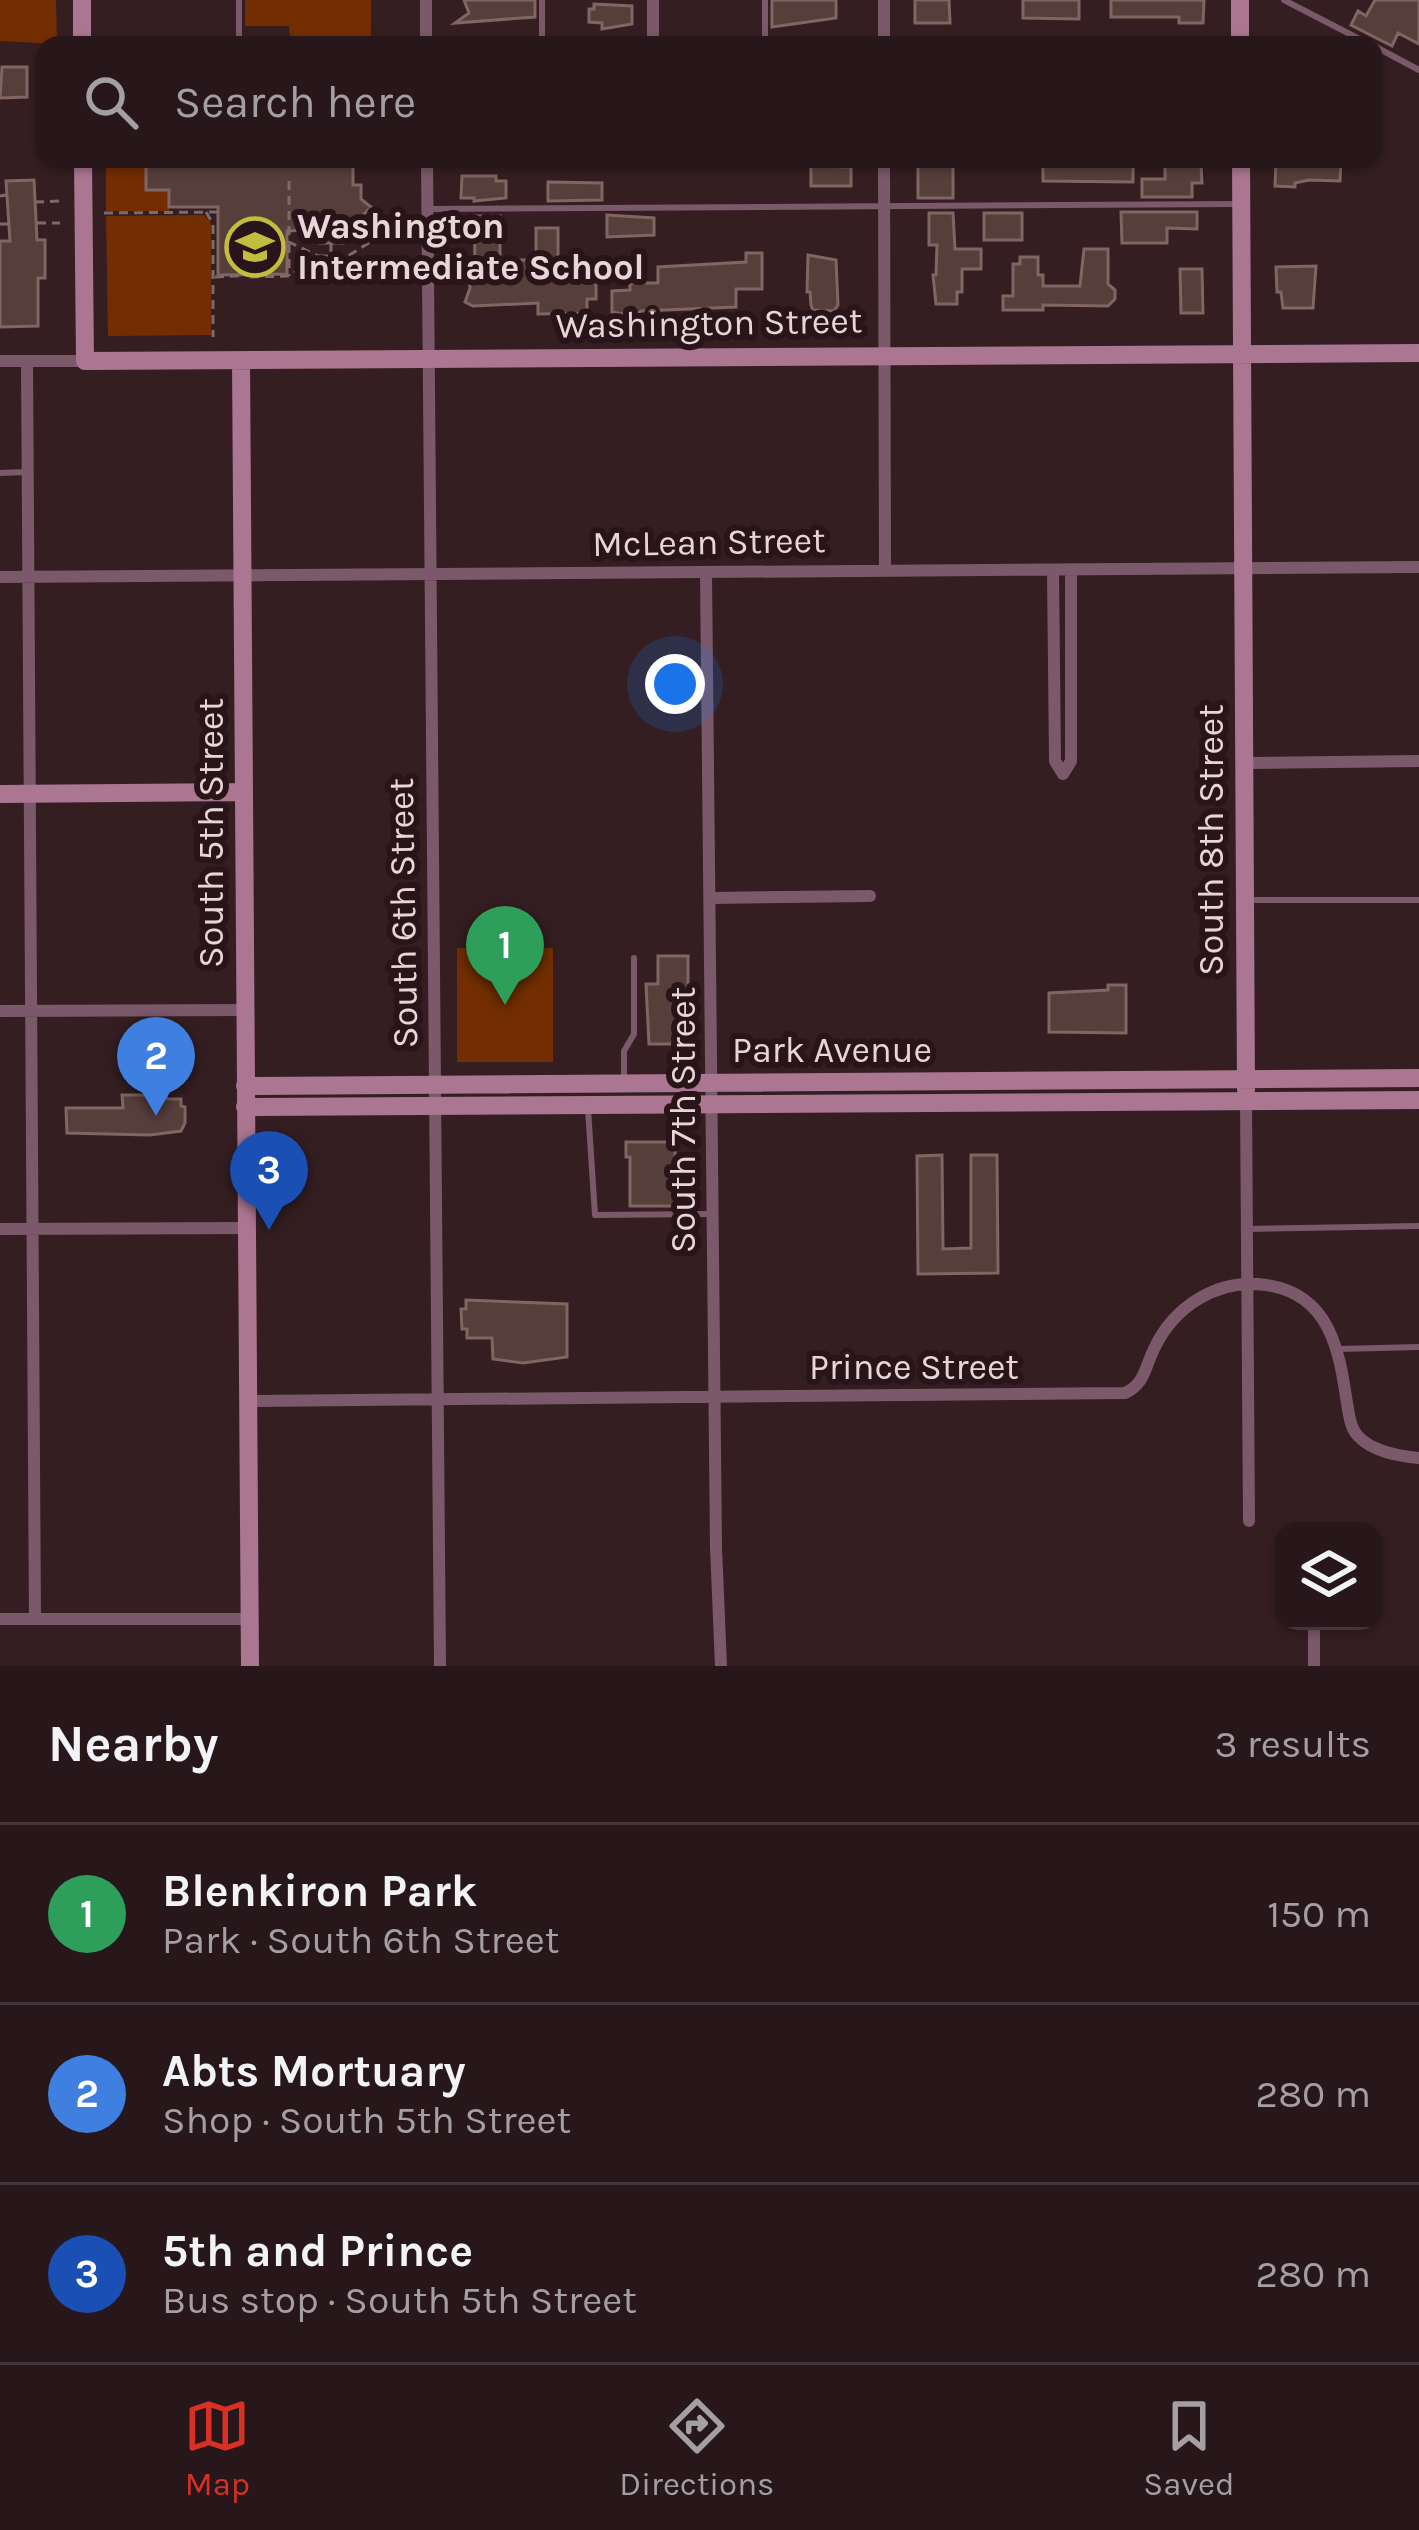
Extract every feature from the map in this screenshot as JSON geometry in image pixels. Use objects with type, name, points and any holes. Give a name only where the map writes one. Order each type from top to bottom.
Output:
[{"type":"street","points":[[82,0],[82,36]]},
{"type":"street","points":[[426,0],[426,36]]},
{"type":"street","points":[[653,0],[653,36]]},
{"type":"street","points":[[884,0],[884,36]]},
{"type":"street","points":[[1240,0],[1240,36]]},
{"type":"street","points":[[83,168],[85,361]]},
{"type":"street","name":"South 6th Street","points":[[427,168],[440,1666]]},
{"type":"street","points":[[884,168],[885,571]]},
{"type":"street","name":"South 8th Street","points":[[1241,168],[1249,1521]]},
{"type":"street","name":"Washington Street","points":[[0,361],[1419,352]]},
{"type":"street","name":"South 5th Street","points":[[242,360],[250,1666]]},
{"type":"street","points":[[27,361],[35,1618]]},
{"type":"street","name":"McLean Street","points":[[0,577],[1419,567]]},
{"type":"street","points":[[1053,570],[1055,761],[1063,775],[1071,761],[1071,570]]},
{"type":"street","name":"South 7th Street","points":[[706,573],[721,1666]]},
{"type":"street","points":[[1243,763],[1419,761]]},
{"type":"street","points":[[0,794],[244,792]]},
{"type":"street","points":[[711,898],[870,896]]},
{"type":"street","points":[[0,1011],[245,1010]]},
{"type":"street","name":"Park Avenue","points":[[245,1097],[435,1084],[1419,1078]]},
{"type":"street","name":"Park Avenue","points":[[245,1097],[435,1107],[1419,1100]]},
{"type":"street","points":[[0,1229],[246,1228]]},
{"type":"street","points":[[1247,1284],[1278,1287],[1307,1301],[1327,1322],[1338,1349],[1350,1417],[1360,1439],[1419,1458]]},
{"type":"street","name":"Prince Street","points":[[249,1400],[1125,1394],[1141,1381],[1155,1346],[1176,1315],[1207,1293],[1247,1284]]},
{"type":"street","points":[[0,1619],[249,1619]]},
{"type":"street","points":[[1314,1630],[1314,1666]]},
{"type":"lane","points":[[239,0],[239,36]]},
{"type":"lane","points":[[542,0],[542,36]]},
{"type":"lane","points":[[765,0],[765,36]]},
{"type":"lane","points":[[1289,1],[1354,36]]},
{"type":"lane","points":[[1383,51],[1419,70]]},
{"type":"lane","points":[[428,209],[1241,204]]},
{"type":"lane","points":[[0,473],[27,472]]},
{"type":"lane","points":[[1244,900],[1419,900]]},
{"type":"lane","points":[[624,1084],[624,1051],[634,1034],[634,958]]},
{"type":"lane","points":[[587,1106],[595,1215],[713,1214]]},
{"type":"lane","points":[[1247,1229],[1419,1226]]},
{"type":"lane","points":[[1338,1349],[1419,1347]]},
{"type":"path","points":[[289,181],[290,276]]},
{"type":"path","points":[[35,202],[60,201]]},
{"type":"path","points":[[206,212],[213,224],[213,337]]},
{"type":"path","points":[[104,213],[218,212]]},
{"type":"path","points":[[37,223],[60,223]]},
{"type":"path","points":[[0,224],[9,224]]},
{"type":"path","points":[[336,284],[345,256],[386,232],[404,231]]},
{"type":"path","points":[[290,242],[320,257]]},
{"type":"path","points":[[331,243],[331,256]]},
{"type":"path","points":[[213,277],[290,276],[320,257],[345,256],[386,279],[405,279]]},
{"type":"path","points":[[320,257],[326,284]]},
{"type":"shaded area","points":[[0,0],[56,0],[57,36],[36,36],[36,43],[0,41]]},
{"type":"shaded area","points":[[245,0],[371,0],[371,36],[290,36],[289,26],[245,26]]},
{"type":"shaded area","points":[[106,168],[153,168],[169,190],[169,211],[106,211]]},
{"type":"shaded area","points":[[204,215],[211,223],[211,335],[108,336],[106,216]]},
{"type":"shaded area","points":[[457,948],[553,948],[553,1062],[457,1062]]},
{"type":"building","points":[[464,0],[535,0],[535,17],[455,23],[469,13]]},
{"type":"building","points":[[772,0],[836,0],[836,18],[772,27]]},
{"type":"building","points":[[915,0],[949,0],[950,23],[915,23]]},
{"type":"building","points":[[1023,0],[1079,0],[1079,19],[1023,18]]},
{"type":"building","points":[[1111,0],[1204,0],[1203,23],[1179,23],[1179,17],[1111,17]]},
{"type":"building","points":[[1375,0],[1419,0],[1419,44],[1398,33],[1392,46],[1383,41],[1383,36],[1351,25],[1358,11],[1366,16]]},
{"type":"building","points":[[594,4],[632,6],[632,24],[602,29],[602,23],[589,22]]},
{"type":"building","points":[[2,67],[27,67],[27,97],[0,98]]},
{"type":"building","points":[[146,168],[353,168],[353,185],[361,185],[361,199],[371,207],[361,217],[361,230],[352,231],[352,238],[343,238],[343,243],[320,243],[320,238],[311,239],[311,230],[287,231],[287,274],[218,275],[218,207],[169,207],[169,190],[146,190]]},
{"type":"building","points":[[811,168],[851,168],[851,186],[811,186]]},
{"type":"building","points":[[918,168],[953,168],[953,198],[918,198]]},
{"type":"building","points":[[1043,168],[1133,168],[1133,182],[1043,181]]},
{"type":"building","points":[[1165,168],[1201,168],[1202,183],[1192,183],[1192,197],[1142,197],[1142,179],[1165,179]]},
{"type":"building","points":[[1276,168],[1341,168],[1340,181],[1275,186]]},
{"type":"building","points":[[462,176],[496,176],[496,181],[506,181],[506,198],[461,198]]},
{"type":"building","points":[[34,180],[37,240],[45,240],[45,278],[38,278],[38,326],[0,327],[0,241],[10,241],[6,181]]},
{"type":"building","points":[[548,182],[602,183],[602,200],[548,201]]},
{"type":"building","points":[[1121,212],[1197,212],[1197,229],[1167,228],[1167,243],[1122,243]]},
{"type":"building","points":[[929,213],[953,213],[955,249],[981,249],[981,269],[962,269],[957,304],[936,304],[937,245],[929,245]]},
{"type":"building","points":[[984,213],[1022,213],[1022,240],[984,240]]},
{"type":"building","points":[[607,215],[654,218],[654,235],[607,237]]},
{"type":"building","points":[[474,216],[500,216],[500,260],[536,260],[536,228],[558,228],[558,261],[585,261],[585,271],[596,271],[596,299],[587,299],[587,313],[538,314],[538,303],[473,306],[465,302],[469,262],[475,262]]},
{"type":"building","points":[[1084,249],[1108,249],[1108,284],[1115,290],[1115,299],[1108,306],[1003,310],[1003,296],[1013,296],[1013,264],[1020,264],[1020,257],[1038,257],[1043,286],[1080,286]]},
{"type":"building","points":[[746,253],[762,253],[762,289],[736,289],[736,307],[641,311],[634,316],[612,312],[612,291],[630,290],[630,283],[658,283],[658,267],[746,262]]},
{"type":"building","points":[[808,255],[836,260],[838,305],[834,311],[813,310],[807,292]]},
{"type":"building","points":[[1316,266],[1313,308],[1283,308],[1276,267]]},
{"type":"building","points":[[1180,269],[1202,269],[1203,313],[1181,313]]},
{"type":"building","points":[[658,956],[688,956],[688,1044],[649,1044],[646,984],[658,984]]},
{"type":"building","points":[[1108,985],[1126,985],[1126,1033],[1049,1032],[1049,993],[1108,990]]},
{"type":"building","points":[[163,1091],[167,1099],[181,1099],[185,1107],[181,1131],[67,1133],[66,1108],[123,1108],[122,1095]]},
{"type":"building","points":[[626,1142],[675,1142],[675,1206],[630,1206]]},
{"type":"building","points":[[942,1155],[943,1249],[971,1248],[971,1155],[997,1155],[998,1273],[918,1274],[917,1156]]},
{"type":"building","points":[[466,1300],[567,1304],[567,1357],[523,1363],[493,1359],[492,1338],[467,1338],[467,1329],[462,1329],[461,1309],[466,1309]]},
{"type":"place","name":"Washington Intermediate School","points":[[255,247]]},
{"type":"place","name":"Blenkiron Park","points":[[505,1005]]},
{"type":"place","name":"Abts Mortuary","points":[[156,1116]]},
{"type":"place","name":"5th and Prince","points":[[269,1230]]}]
